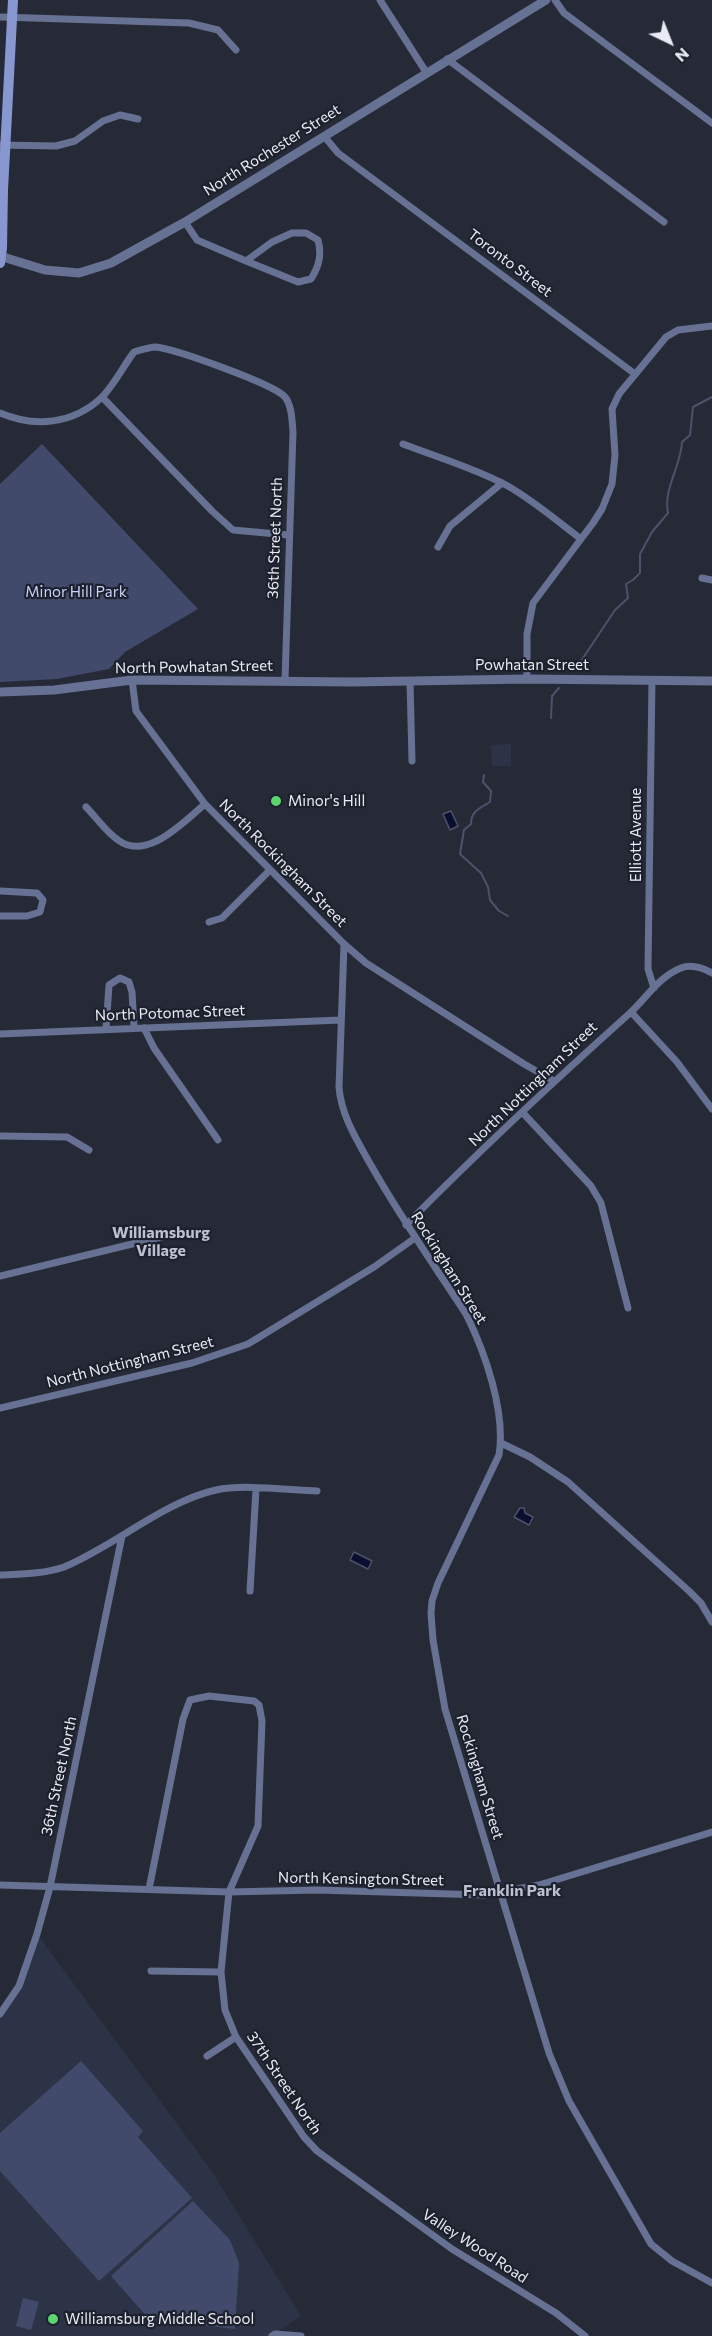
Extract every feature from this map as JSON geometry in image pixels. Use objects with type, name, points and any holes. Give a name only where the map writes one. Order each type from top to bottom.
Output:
[{"type":"main road","points":[[0,258],[3,145],[13,0]]},
{"type":"street","points":[[380,0],[426,72]]},
{"type":"street","name":"North Rochester Street","points":[[0,258],[45,270],[79,273],[111,263],[185,222],[546,0]]},
{"type":"street","points":[[555,0],[564,13],[712,123]]},
{"type":"street","points":[[0,17],[189,23],[218,30],[236,50]]},
{"type":"street","points":[[447,60],[664,222]]},
{"type":"street","points":[[3,145],[56,146],[75,141],[103,121],[120,115],[138,119]]},
{"type":"street","name":"Toronto Street","points":[[324,136],[338,153],[635,374]]},
{"type":"street","points":[[185,222],[196,240],[266,271],[298,282],[310,279],[317,270],[321,251],[318,240],[306,233],[292,232],[272,242],[246,261]]},
{"type":"street","points":[[527,678],[526,634],[532,603],[602,509],[612,484],[615,455],[612,409],[619,394],[671,333],[712,326]]},
{"type":"street","name":"36th Street North","points":[[102,397],[134,352],[154,347],[172,350],[261,383],[285,397],[292,414],[293,432],[285,680]]},
{"type":"street","points":[[0,414],[37,423],[54,421],[81,412],[102,397],[212,512],[233,530],[288,535]]},
{"type":"street","points":[[403,444],[502,483],[581,539]]},
{"type":"street","points":[[438,547],[450,526],[502,483]]},
{"type":"street","points":[[702,578],[712,580]]},
{"type":"street","name":"Powhatan Street","points":[[353,682],[527,678],[712,681]]},
{"type":"street","name":"North Powhatan Street","points":[[0,692],[54,690],[132,680],[353,682]]},
{"type":"street","name":"North Rockingham Street","points":[[132,680],[136,711],[205,804],[344,944],[339,1087]]},
{"type":"street","name":"Elliott Avenue","points":[[652,680],[648,969],[654,988]]},
{"type":"street","points":[[410,681],[412,761]]},
{"type":"street","points":[[86,807],[118,840],[132,847],[150,845],[205,804]]},
{"type":"street","points":[[209,922],[222,918],[270,870]]},
{"type":"street","points":[[0,891],[37,893],[43,900],[40,912],[27,916],[0,916]]},
{"type":"street","points":[[344,944],[366,963],[554,1081]]},
{"type":"street","name":"North Nottingham Street","points":[[406,1225],[554,1081],[663,980],[682,968],[697,967],[712,973]]},
{"type":"street","points":[[106,1029],[109,985],[120,978],[129,982],[132,992],[134,1027]]},
{"type":"street","points":[[631,1012],[677,1062],[712,1109]]},
{"type":"street","name":"North Potomac Street","points":[[0,1034],[341,1020]]},
{"type":"street","points":[[144,1028],[154,1048],[218,1140]]},
{"type":"street","name":"Rockingham Street","points":[[339,1087],[342,1107],[349,1124],[406,1225],[466,1314],[476,1334],[484,1356],[498,1415],[501,1443],[499,1455],[438,1583],[431,1612],[450,1731],[484,1835],[549,2053],[569,2102],[651,2244],[672,2261],[712,2283]]},
{"type":"street","points":[[523,1113],[591,1186],[601,1203],[628,1308]]},
{"type":"street","points":[[0,1136],[67,1137],[89,1150]]},
{"type":"street","points":[[0,1276],[165,1236]]},
{"type":"street","name":"North Nottingham Street","points":[[0,1408],[192,1363],[248,1344],[374,1267],[415,1238]]},
{"type":"street","points":[[501,1443],[550,1469],[582,1494],[689,1591],[701,1603],[712,1622]]},
{"type":"street","points":[[250,1591],[256,1489]]},
{"type":"street","points":[[0,1575],[30,1574],[61,1568],[91,1554],[186,1501],[216,1490],[317,1491]]},
{"type":"street","name":"36th Street North","points":[[0,2014],[19,1986],[50,1887],[122,1536]]},
{"type":"street","name":"37th Street North","points":[[149,1889],[183,1719],[190,1700],[209,1696],[254,1701],[259,1705],[262,1730],[258,1826],[229,1892],[221,1972],[225,2010],[236,2037],[304,2137],[317,2151],[351,2176]]},
{"type":"street","name":"North Kensington Street","points":[[0,1885],[229,1892],[317,1890],[484,1895],[539,1885],[712,1832]]},
{"type":"street","points":[[151,1971],[221,1972]]},
{"type":"street","points":[[207,2056],[236,2037]]},
{"type":"street","name":"Valley Wood Road","points":[[351,2176],[452,2249],[556,2313],[585,2336]]},
{"type":"street","points":[[272,2336],[275,2334],[301,2336]]},
{"type":"shaded area","points":[[511,744],[511,766],[492,766],[491,745]]},
{"type":"shaded area","points":[[451,811],[458,826],[450,830],[443,814]]},
{"type":"shaded area","points":[[520,1508],[524,1508],[525,1513],[533,1517],[529,1525],[514,1517]]},
{"type":"shaded area","points":[[354,1552],[372,1561],[368,1569],[350,1560]]},
{"type":"shaded area","points":[[37,1934],[211,2170],[301,2316],[272,2336],[0,2336],[0,2014],[19,1986]]},
{"type":"green space","name":"Minor Hill Park","points":[[42,444],[198,609],[125,652],[109,669],[57,679],[0,682],[0,484]]},
{"type":"green space","points":[[81,2061],[143,2131],[138,2137],[192,2198],[99,2281],[0,2171],[0,2133]]},
{"type":"green space","points":[[193,2201],[230,2240],[239,2263],[235,2329],[149,2319],[111,2276]]},
{"type":"green space","points":[[23,2298],[39,2302],[31,2330],[16,2326]]},
{"type":"waterway","points":[[577,667],[615,610],[628,598],[626,584],[640,573],[640,554],[652,532],[668,513],[670,486],[679,460],[682,442],[690,435],[693,407],[712,397]]},
{"type":"waterway","points":[[551,718],[552,696],[559,688]]},
{"type":"waterway","points":[[484,775],[483,782],[491,791],[490,802],[474,813],[471,824],[464,830],[460,854],[481,873],[488,887],[490,900],[499,911],[508,916]]},
{"type":"place","name":"Minor's Hill","points":[[276,801]]},
{"type":"place","name":"Williamsburg Middle School","points":[[53,2319]]},
{"type":"district","name":"Williamsburg Village","points":[[161,1242]]},
{"type":"district","name":"Franklin Park","points":[[512,1891]]}]
